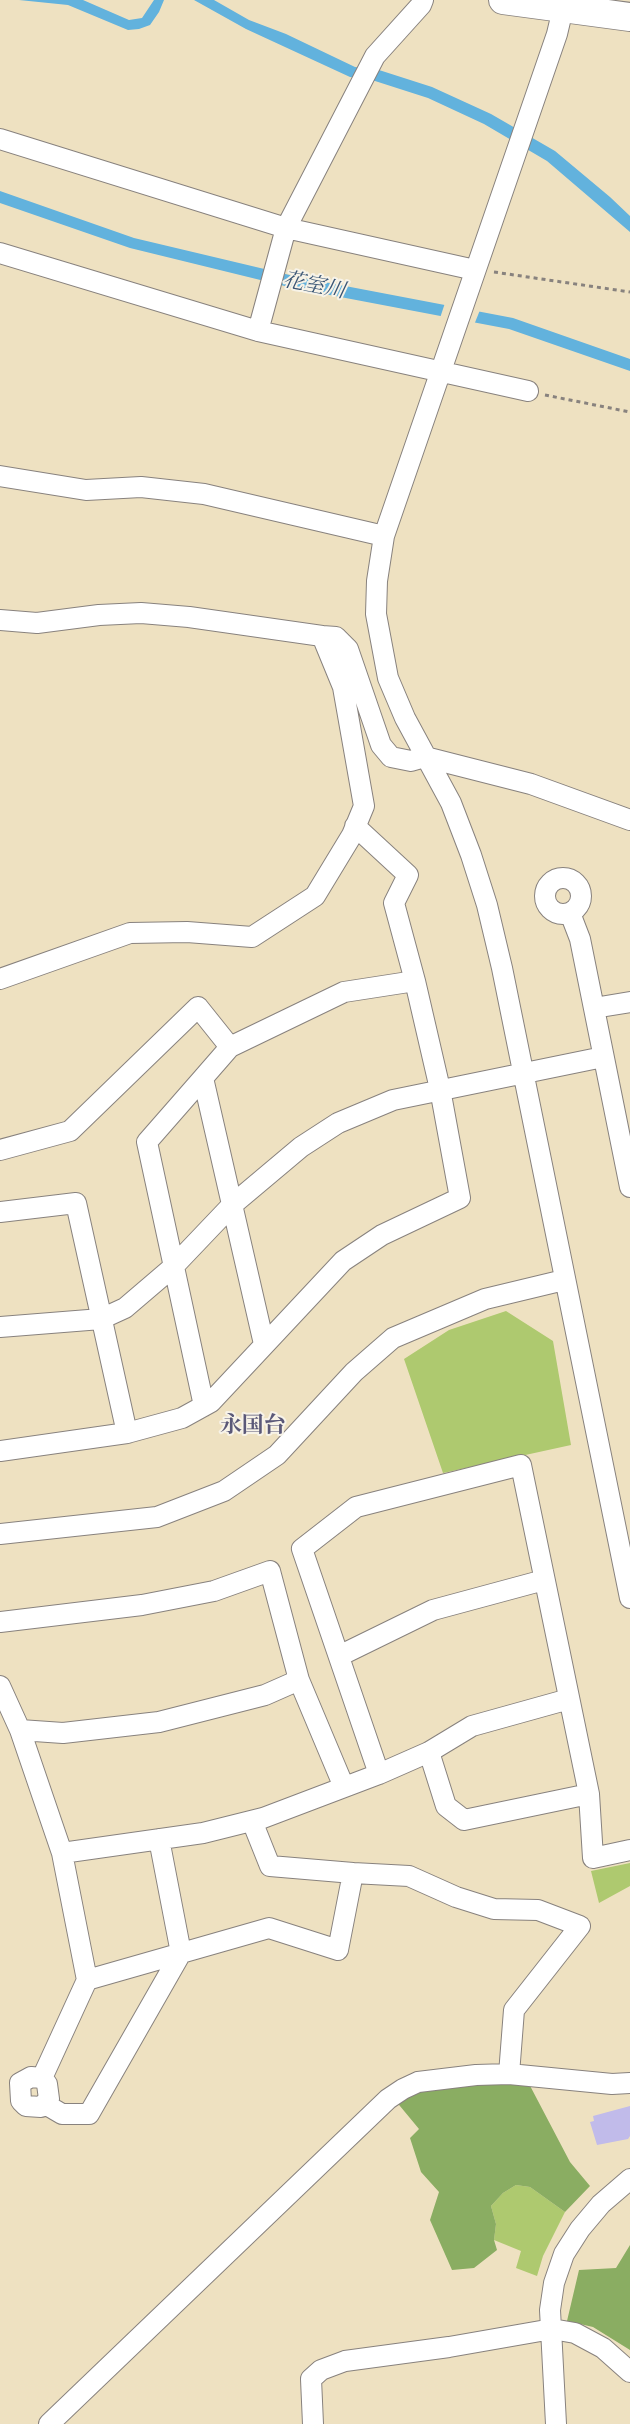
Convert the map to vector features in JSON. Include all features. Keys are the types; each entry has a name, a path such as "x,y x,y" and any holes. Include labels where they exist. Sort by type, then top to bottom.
{"highway":[{"path":"503,0 564,4 630,17"}],"street":[{"path":"259,326 285,231 375,56 421,5 423,0"},
{"path":"564,4 384,536 377,581 376,614 380,644 388,678 425,757 451,803 471,855 495,941 630,1598"},
{"path":"0,139 285,231 473,274"},
{"path":"0,253 259,326 528,391"},
{"path":"0,476 86,490 141,487 204,494 384,536"},
{"path":"0,620 37,623 99,614 141,613 189,617 336,637 348,649 380,745 391,757 411,761 425,757 531,784 630,820"},
{"path":"0,979 130,933 187,932 252,937 315,896 356,826 364,806 344,696 322,636"},
{"path":"0,1450 127,1433 182,1418 204,1406 211,1402 343,1261 382,1236 460,1198 440,1089 415,981 394,903 408,874 356,826"},
{"path":"570,913 580,939 630,1187"},
{"path":"204,1406 147,1142 230,1047 344,992 415,981"},
{"path":"594,1008 630,1002"},
{"path":"0,1150 70,1131 198,1007 230,1047"},
{"path":"0,1327 101,1319 125,1308 173,1266 232,1205 301,1147 338,1123 393,1100 603,1057"},
{"path":"203,1078 264,1344"},
{"path":"0,1212 76,1203 127,1433"},
{"path":"0,1534 157,1517 224,1491 277,1455 354,1372 393,1338 485,1299 564,1280"},
{"path":"379,1774 302,1548 356,1507 521,1465 589,1794 593,1858 630,1850"},
{"path":"0,1622 142,1605 214,1591 270,1571 299,1680 344,1787"},
{"path":"339,1656 433,1610 544,1580"},
{"path":"20,1730 63,1733 159,1722 265,1695 299,1680"},
{"path":"0,1686 20,1730 62,1853 87,1980 42,2078"},
{"path":"62,1853 203,1833 252,1821 379,1774 429,1752 472,1726 569,1699"},
{"path":"429,1752 446,1806 464,1820 589,1794"},
{"path":"252,1821 270,1866 409,1876 456,1897 494,1909 538,1910 580,1926 514,2010 509,2074"},
{"path":"45,2104 62,2114 89,2114 181,1953 159,1839"},
{"path":"87,1980 269,1928 338,1950 353,1873"},
{"path":"49,2424 388,2099 418,2082 476,2075 509,2074 630,2084"},
{"path":"31,2077 42,2078 47,2084 50,2095 45,2104 37,2108 26,2106 21,2101 19,2090 23,2081 31,2077"},
{"path":"556,2424 551,2296 564,2254 580,2229 601,2204 630,2179"},
{"path":"314,2424 311,2379 321,2370 345,2361 449,2347 552,2329 575,2333 603,2348 630,2372"}],"path":[{"path":"473,274 630,292"},
{"path":"528,391 630,412"}],"green space":[{"path":"506,1311 553,1341 571,1445 443,1473 404,1359 449,1330"},
{"path":"630,1863 630,1886 599,1903 591,1871"},
{"path":"527,2080 570,2162 590,2186 565,2212 530,2187 516,2185 503,2193 491,2206 496,2224 494,2240 497,2250 474,2268 452,2270 430,2220 439,2192 421,2172 410,2138 419,2129 395,2100 430,2087"},
{"path":"516,2185 530,2187 565,2212 543,2256 537,2276 516,2268 521,2251 494,2240 496,2224 491,2206 503,2193"},
{"path":"630,2245 630,2350 593,2327 567,2321 579,2270 616,2268"}],"water":[{"path":"19,0 83,0 129,20 142,18 154,0 164,0 159,12 150,25 128,30 68,5"},
{"path":"194,0 214,0 249,20 286,34 355,67 379,70 432,87 491,114 555,151 610,197 630,216 630,232 547,161 484,124 428,98 375,81 350,77 246,29"},
{"name":"花室川","path":"0,191 134,238 298,277 513,318 630,359 630,371 509,329 293,288 130,248 0,203"}],"pier":[{"path":"445,303 480,310 474,325 440,318"}],"building":[{"path":"630,2106 630,2136 628,2139 597,2145 590,2122 594,2121 593,2116"}],"district":[{"name":"永国台","path":"253,1426"}]}
